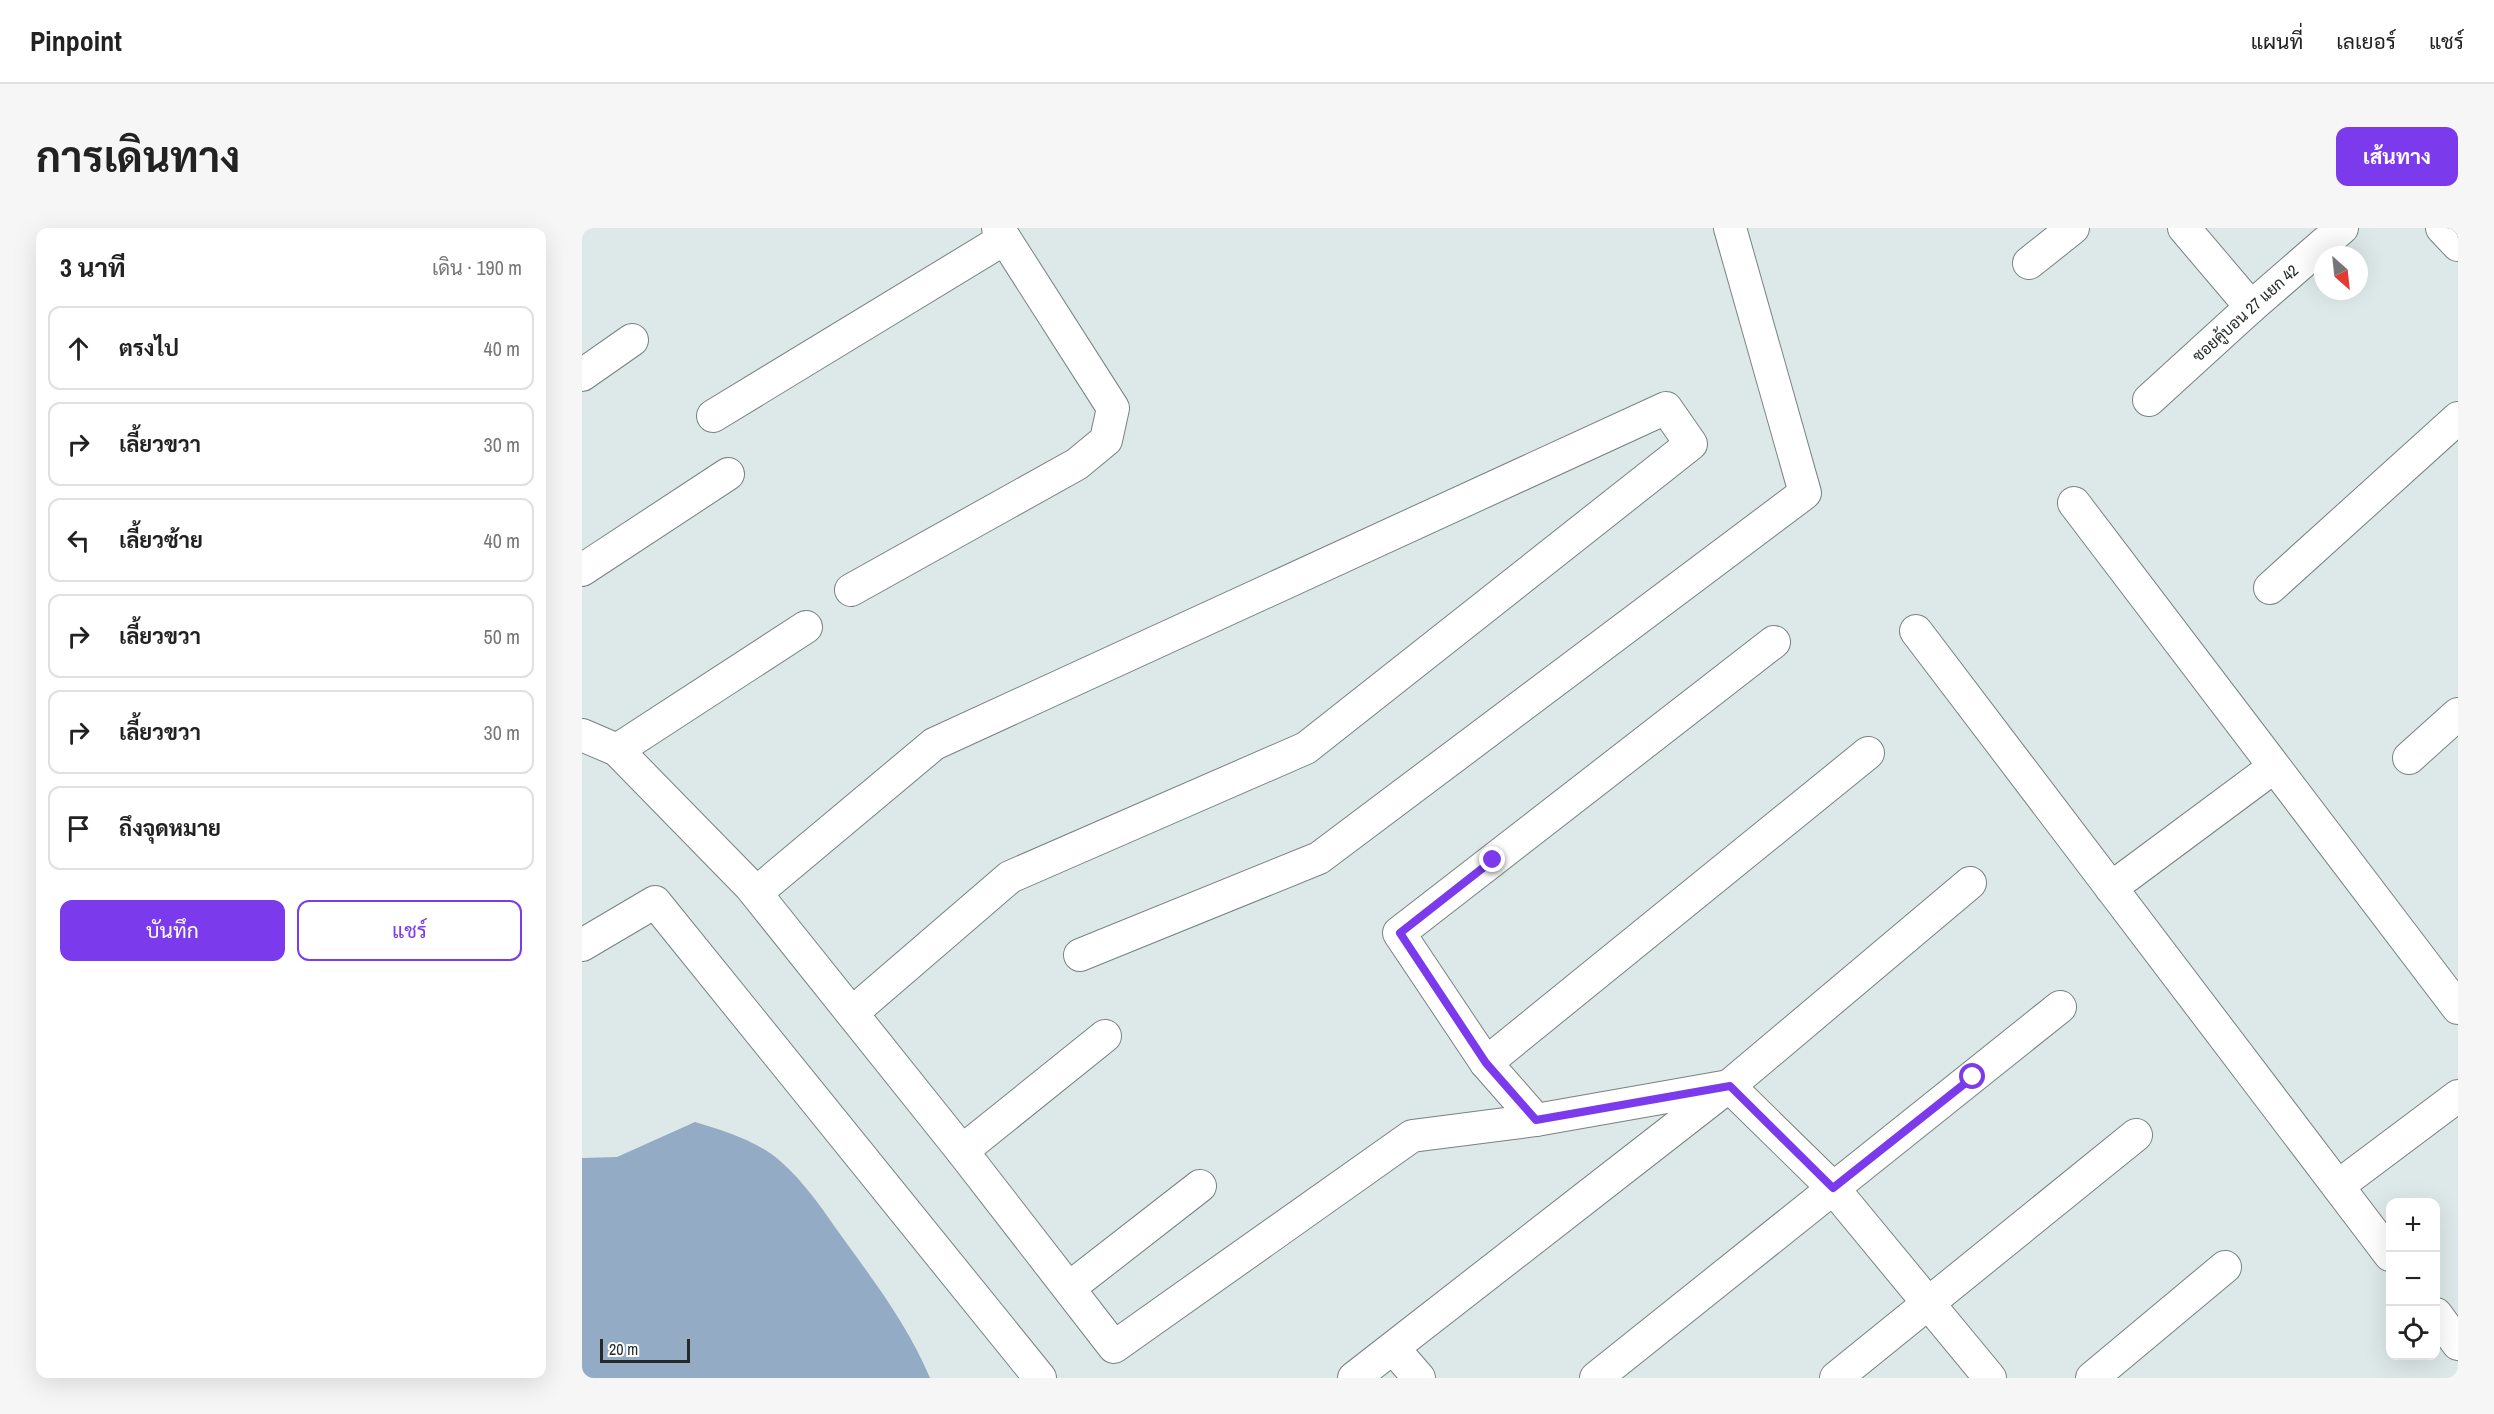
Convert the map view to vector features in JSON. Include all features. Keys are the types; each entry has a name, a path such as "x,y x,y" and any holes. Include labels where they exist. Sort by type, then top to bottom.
{"street":[{"path":"1080,955 1319,858 1805,493 1730,228"},
{"path":"2030,263 2073,228"},
{"path":"2184,228 2251,307"},
{"name":"ซอยคู้บอน 27 แยก 42","path":"2149,400 2342,228"},
{"path":"2442,228 2458,245"},
{"path":"713,416 1001,233 1113,408 1106,440 1077,464 851,590"},
{"path":"582,375 632,340"},
{"path":"756,893 934,744 1666,408 1691,444 1306,748 1010,877 852,1013"},
{"path":"2270,588 2458,418"},
{"path":"582,570 728,474"},
{"path":"2074,503 2458,1008"},
{"path":"617,750 806,627"},
{"path":"1916,631 2389,1252"},
{"path":"1536,1120 1486,1063 1400,933 1774,642"},
{"path":"2409,758 2458,714"},
{"path":"582,735 617,750 756,893 962,1151 1114,1347 1412,1136 1536,1120 1730,1086"},
{"path":"1486,1063 1868,753"},
{"path":"2111,888 2274,767"},
{"path":"1354,1378 1730,1086 1970,883"},
{"path":"582,945 655,902 1040,1378"},
{"path":"1596,1378 2060,1007"},
{"path":"962,1151 1105,1036"},
{"path":"1730,1086 1833,1188 1990,1378"},
{"path":"2338,1186 2458,1096"},
{"path":"1836,1378 2136,1135"},
{"path":"1069,1288 1200,1186"},
{"path":"2092,1378 2225,1267"},
{"path":"2440,1319 2458,1344"},
{"path":"1393,1348 1419,1378"}],"water":[{"path":"695,1122 760,1147 779,1160 797,1178 892,1307 930,1378 582,1378 582,1158 617,1157"}],"route":[{"path":"1493,860 1400,933 1486,1063 1536,1120 1730,1086 1833,1188 1973,1077"}]}
